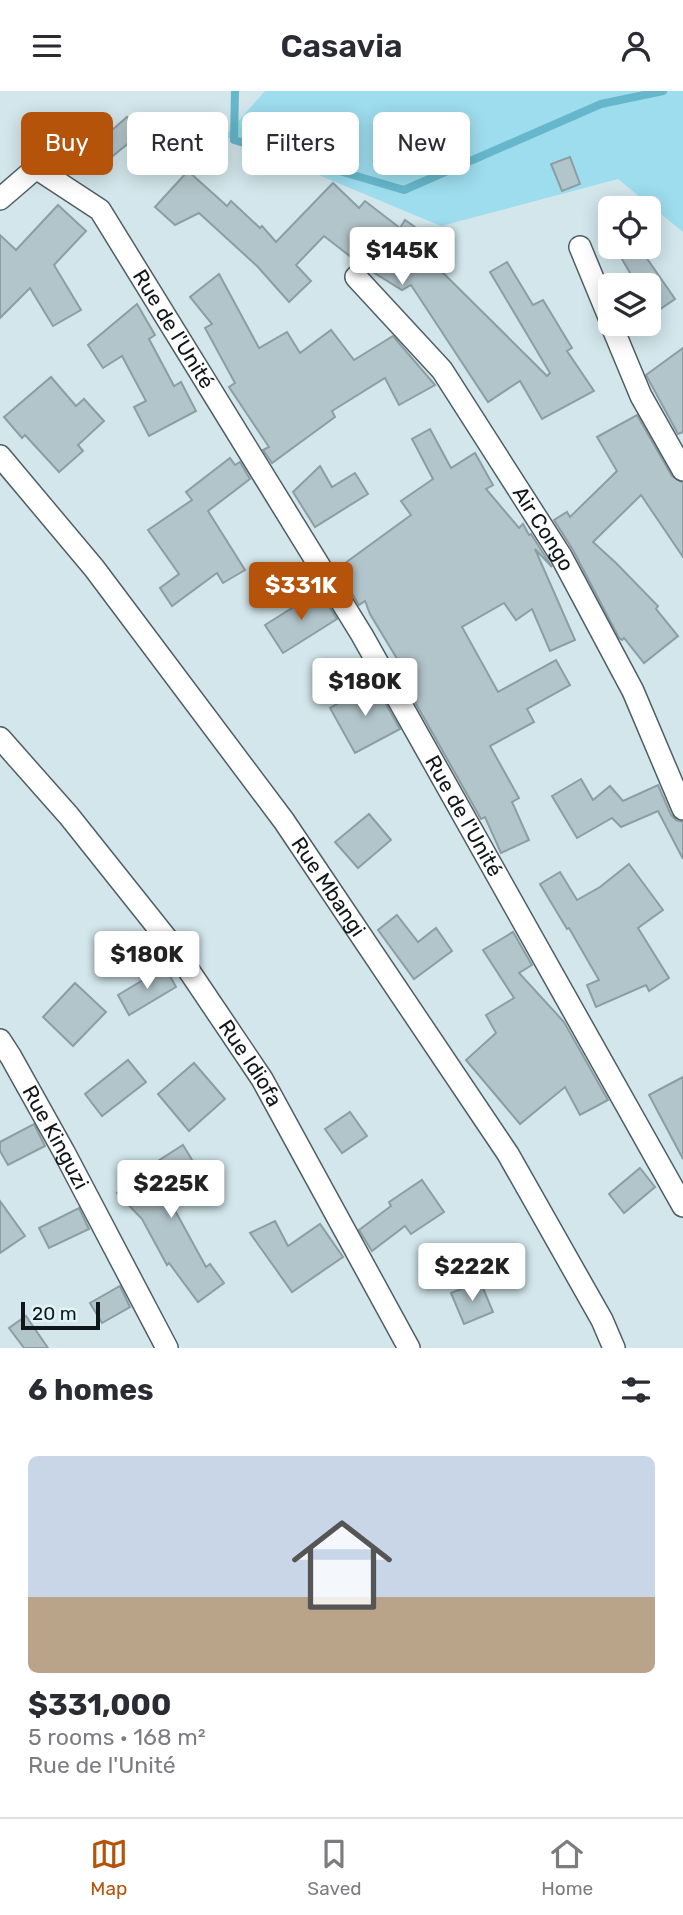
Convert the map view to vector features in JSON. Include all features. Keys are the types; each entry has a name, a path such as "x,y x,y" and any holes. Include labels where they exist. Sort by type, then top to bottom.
{"street":[{"name":"Rue de l'Unité","path":"0,199 36,168 100,210 362,635 683,1206"},
{"path":"580,247 598,291"},
{"name":"Air Congo","path":"356,277 442,370 561,556 633,691 683,809"},
{"path":"616,336 641,396 683,470"},
{"name":"Rue Mbangi","path":"0,456 94,568 284,821 509,1154 614,1348"},
{"name":"Rue Idiofa","path":"0,738 69,816 171,944 262,1079 409,1348"},
{"name":"Rue Kinguzi","path":"0,1040 64,1152 167,1348"}],"shaded area":[{"path":"265,91 683,91 683,232 661,214 661,196 639,196 618,179 441,226 319,175 359,175 359,112 246,112"},
{"path":"242,117 242,143 228,137 228,133"}],"building":[{"path":"127,117 127,144 113,156 113,129"},
{"path":"570,157 580,184 562,191 551,164"},
{"path":"184,175 192,175 227,206 231,201 260,228 262,226 276,242 333,183 359,208 365,201 400,228 405,220 422,232 414,244 547,376 550,373 490,272 507,262 533,305 543,300 572,348 567,351 594,391 542,419 520,381 488,402 411,285 402,290 360,264 324,236 296,265 311,281 289,302 257,266 199,213 175,225 155,207"},
{"path":"58,205 86,231 54,265 81,310 53,326 30,288 0,318 0,235 16,250"},
{"path":"622,259 647,259 657,273 630,273"},
{"path":"219,274 259,348 287,332 300,353 331,330 354,360 393,336 435,385 399,405 385,378 332,411 335,417 272,463 263,450 269,447 229,387 235,383 205,328 212,324 190,297"},
{"path":"661,279 675,299 661,309"},
{"path":"137,304 155,335 149,339 174,386 181,382 196,411 149,436 134,407 146,401 122,356 103,368 88,345"},
{"path":"683,348 683,432 678,434 646,375"},
{"path":"51,377 76,406 84,399 104,421 78,445 83,451 59,472 25,435 22,438 4,417"},
{"path":"637,415 672,476 683,483 683,557 641,495 593,542 658,606 656,609 678,636 644,663 624,638 619,638 573,550 554,520 567,512 570,517 617,471 597,437"},
{"path":"430,429 451,468 475,453 493,485 486,489 519,528 523,524 529,535 531,534 552,567 535,549 575,640 550,651 532,609 516,620 504,603 462,627 498,692 556,660 570,685 527,709 534,722 490,746 519,798 512,802 529,840 501,853 485,817 481,819 397,670 402,667 365,601 359,605 337,569 411,515 401,501 433,479 412,439"},
{"path":"230,458 235,465 240,462 250,479 208,511 245,570 223,583 217,573 172,606 160,588 179,574 148,530 192,500 186,492"},
{"path":"320,466 332,487 355,473 368,494 315,527 293,492"},
{"path":"319,591 337,619 283,653 265,625"},
{"path":"374,683 400,729 355,753 330,708"},
{"path":"581,779 593,800 610,786 623,801 658,785 671,815 683,822 683,859 658,811 621,827 612,818 577,838 552,796"},
{"path":"369,814 391,840 358,868 335,842"},
{"path":"629,864 663,910 638,928 669,978 649,991 646,985 596,1007 587,985 599,980 540,884 560,872 577,900 600,887"},
{"path":"397,915 418,942 436,928 452,951 414,979 378,930"},
{"path":"513,932 532,965 519,973 564,1022 608,1100 580,1115 565,1087 520,1124 466,1060 496,1033 486,1015 514,998 483,950"},
{"path":"165,967 176,987 129,1015 118,995"},
{"path":"75,983 106,1012 73,1046 43,1017"},
{"path":"128,1060 146,1082 102,1116 85,1094"},
{"path":"194,1063 225,1099 189,1131 158,1094"},
{"path":"683,1077 683,1159 649,1095"},
{"path":"350,1112 367,1136 342,1153 325,1129"},
{"path":"34,1124 45,1146 8,1165 0,1151 0,1142"},
{"path":"183,1145 200,1173 166,1194 206,1267 210,1264 224,1283 198,1302 169,1263 167,1265 142,1219 117,1193 136,1175"},
{"path":"640,1168 655,1187 624,1213 609,1194"},
{"path":"422,1180 444,1212 411,1234 405,1226 372,1251 359,1230 391,1206 389,1202"},
{"path":"0,1201 25,1236 0,1253"},
{"path":"79,1208 89,1229 49,1248 39,1228"},
{"path":"275,1221 288,1246 320,1224 343,1257 292,1292 250,1233"},
{"path":"480,1281 493,1312 464,1324 451,1293"},
{"path":"120,1286 130,1307 102,1323 90,1303"},
{"path":"26,1316 48,1348 24,1348 9,1328"}],"waterway":[{"path":"235,91 234,140 404,190 601,104 663,91"}]}
